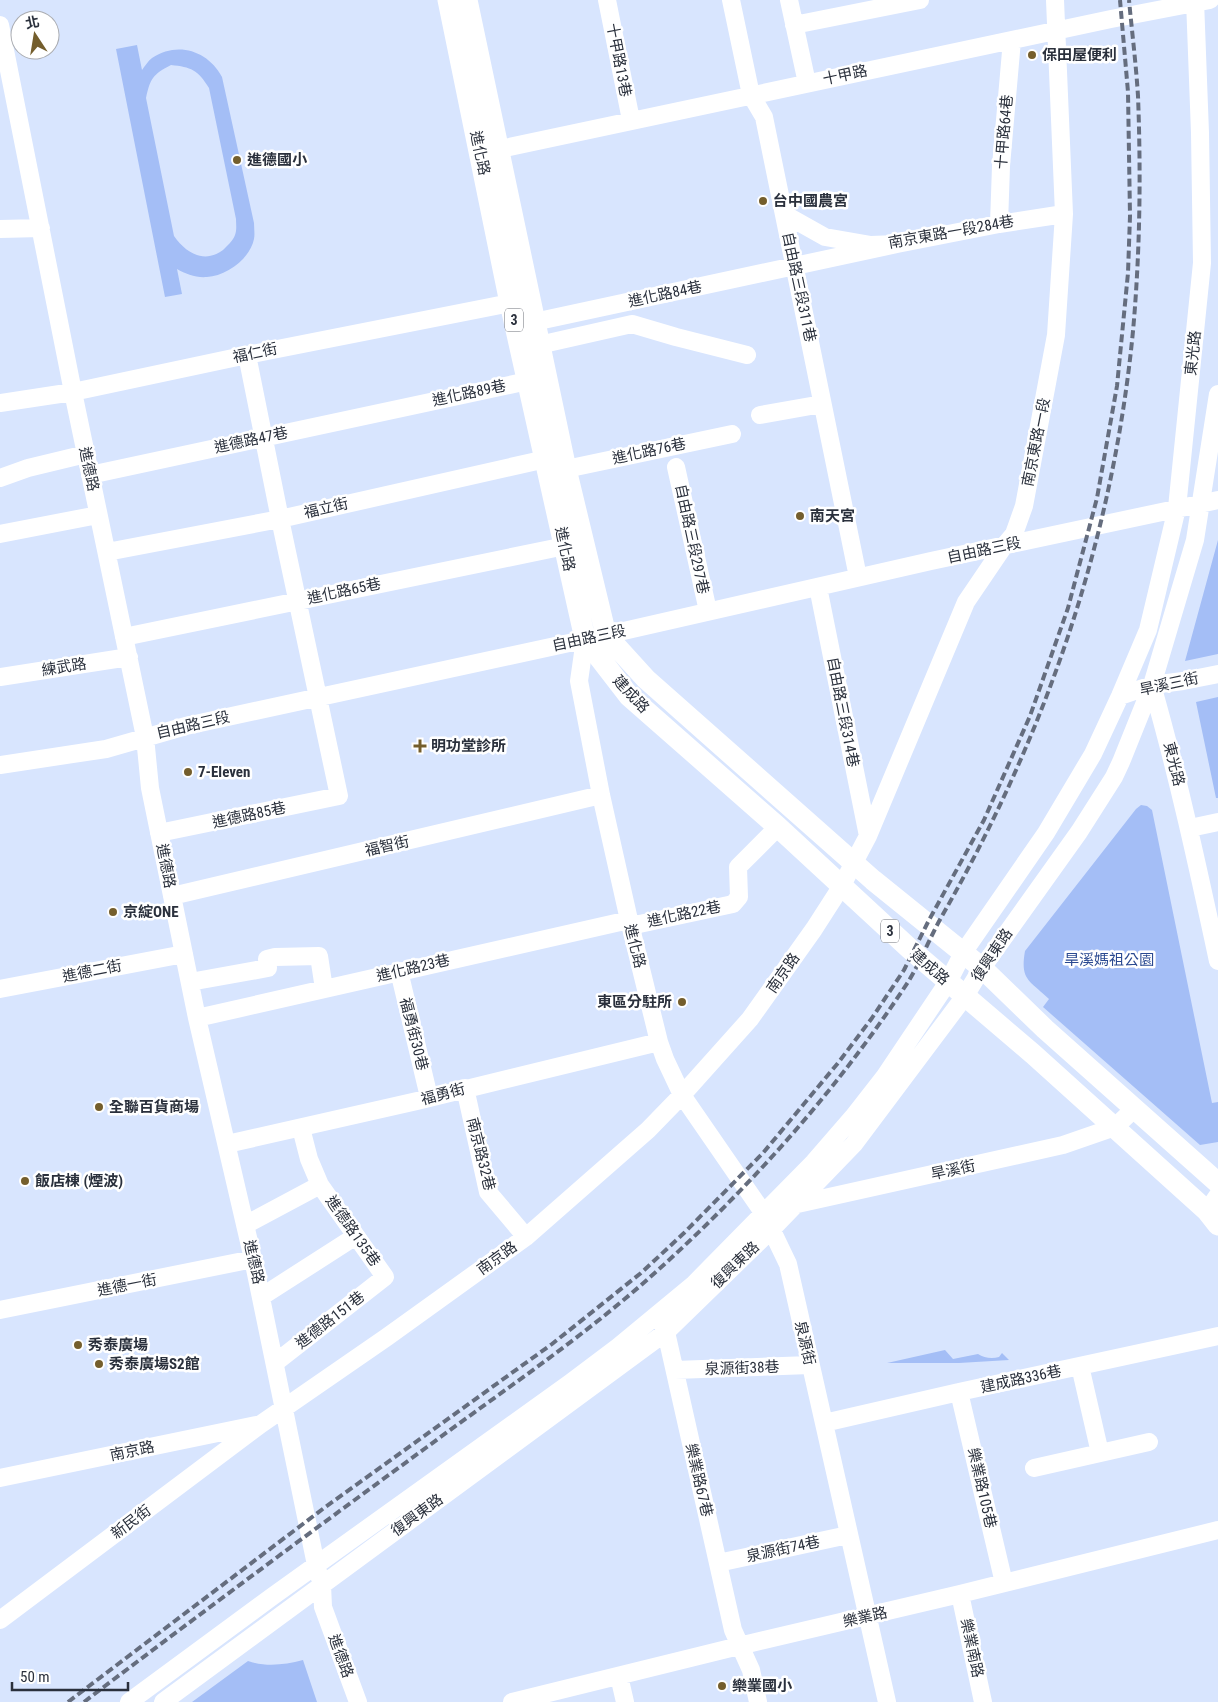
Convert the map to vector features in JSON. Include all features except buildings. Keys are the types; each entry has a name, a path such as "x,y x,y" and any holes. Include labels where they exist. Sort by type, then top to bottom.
{"main road":[{"name":"進化路","path":"448,0 534,322 566,468 606,635"},
{"name":"進化路","path":"467,0 510,303 585,639"},
{"name":"建成路","path":"606,635 646,679 861,848 963,953 982,968 1045,1029 1218,1183"},
{"name":"建成路","path":"585,639 629,696 778,827 841,887 948,982 1214,1211"}],"street":[{"name":"十甲路13巷","path":"607,0 631,120"},
{"name":"自由路三段311巷","path":"730,0 751,94 764,117 858,578"},
{"path":"789,0 808,83"},
{"path":"794,25 920,0"},
{"name":"南京東路一段","path":"861,848 966,602 1014,534 1024,506 1056,335 1064,214 1055,0"},
{"name":"十甲路","path":"490,152 751,94 1200,1"},
{"name":"東光路","path":"1120,696 1148,630 1177,508 1202,263 1200,1"},
{"name":"進德路","path":"0,24 5,71 41,228 98,515 129,657 145,737 150,788 197,1018 253,1259 316,1566 322,1586 323,1607 358,1702"},
{"name":"十甲路64巷","path":"999,224 1001,166 1012,40"},
{"name":"南京東路一段284巷","path":"784,214 824,237 871,245 897,244 999,224 1064,214"},
{"path":"0,229 41,228"},
{"name":"進化路84巷","path":"534,322 897,244"},
{"name":"福仁街","path":"0,403 73,392 247,355 510,303"},
{"name":"進化路84巷","path":"539,345 632,324 747,356"},
{"path":"247,355 319,698"},
{"name":"進化路89巷","path":"411,406 528,381"},
{"path":"1152,684 1195,540 1213,504 1218,394"},
{"path":"760,415 822,404"},
{"name":"進德路47巷","path":"90,475 411,406"},
{"name":"進化路76巷","path":"566,468 732,434"},
{"path":"0,478 28,468 86,454"},
{"name":"福立街","path":"106,552 280,518 546,459"},
{"name":"自由路三段297巷","path":"676,467 708,611"},
{"name":"自由路三段","path":"0,765 106,749 186,726 1177,508 1213,504"},
{"path":"0,534 98,515"},
{"name":"進化路65巷","path":"124,637 565,546"},
{"name":"自由路三段314巷","path":"818,587 861,848"},
{"name":"進化路","path":"585,639 579,681 601,795 659,1042 664,1059 682,1095"},
{"name":"練武路","path":"0,677 129,657"},
{"name":"旱溪三街","path":"1120,696 1152,684 1183,681 1218,674"},
{"name":"東光路","path":"1152,684 1190,828 1218,961"},
{"name":"復興東路","path":"163,1702 666,1332 796,1205 854,1144 965,996 982,968 1079,832 1114,777 1152,684"},
{"name":"復興東路","path":"129,1702 618,1347 693,1285 764,1214 854,1117 885,1076 948,982 963,953 1051,825 1093,754 1120,696"},
{"name":"進德路85巷","path":"159,834 339,796 319,698"},
{"name":"福智街","path":"172,896 601,795"},
{"path":"1190,828 1218,822"},
{"name":"進化路22巷","path":"630,923 733,904 739,897 738,867 778,827"},
{"name":"南京路","path":"0,1478 261,1424 387,1337 526,1237 648,1130 750,1019 814,929 841,887 861,848"},
{"name":"進化路23巷","path":"197,1018 399,972 630,923"},
{"name":"進德二街","path":"0,989 184,954"},
{"path":"190,982 268,968 268,960 275,957 319,956 324,989"},
{"name":"福勇街30巷","path":"399,972 429,1097"},
{"name":"福勇街","path":"227,1144 659,1042"},
{"name":"南京路32巷","path":"465,1088 488,1192 526,1237"},
{"name":"泉源街","path":"682,1095 764,1214 788,1264 886,1702"},
{"name":"旱溪街","path":"764,1214 796,1205 1064,1145 1115,1127 1134,1109"},
{"name":"進德路135巷","path":"301,1128 309,1159 320,1185 385,1277"},
{"name":"進德路135巷","path":"245,1225 320,1185"},
{"path":"261,1297 356,1236"},
{"name":"進德一街","path":"0,1310 253,1259"},
{"name":"進德路151巷","path":"275,1363 385,1277"},
{"name":"樂業路67巷","path":"658,1314 666,1332 733,1630 751,1670 758,1702"},
{"name":"建成路336巷","path":"824,1423 1218,1336"},
{"name":"泉源街38巷","path":"675,1370 810,1365"},
{"path":"1080,1366 1100,1453"},
{"name":"樂業路105巷","path":"959,1392 1004,1583"},
{"name":"新民街","path":"0,1620 261,1424"},
{"path":"1034,1468 1149,1442"},
{"name":"樂業路","path":"512,1702 1218,1530"},
{"name":"泉源街74巷","path":"718,1563 848,1535"},
{"name":"樂業南路","path":"960,1594 983,1702"},
{"path":"619,1676 625,1702"}],"green space":[{"path":"137,45 142,70 151,59 162,53 172,50 192,51 209,61 222,77 254,223 254,239 248,253 242,260 222,273 214,276 199,277 177,269 182,294 165,297 116,49","holes":["171,65 193,70 209,88 236,219 236,233 234,237 223,250 209,256 196,255 190,252 174,236 146,98 149,86 156,74"]},
{"path":"1218,540 1218,654 1185,661"},
{"path":"1218,697 1218,798 1216,798 1196,702"},
{"name":"旱溪媽祖公園","path":"1141,805 1147,806 1152,810 1212,1103 1218,1102 1218,1142 1200,1145 1043,1007 1049,999 1031,983 1025,974 1025,951"},
{"path":"945,1350 953,1359 978,1354 996,1358 1002,1353 1009,1360 959,1363 887,1363"},
{"path":"303,1660 317,1702 192,1702 248,1661 275,1665"}],"railway":[{"path":"68,1702 324,1508 552,1344 641,1273 684,1233 763,1153 838,1063 872,1018 904,970 984,820 1030,716 1068,608 1097,498 1117,386 1128,273 1130,216 1128,92 1120,0"},
{"path":"84,1702 567,1344 648,1279 720,1211 788,1139 851,1063 908,982 979,847 1013,777 1043,706 1069,633 1091,560 1109,485 1123,408 1133,331 1138,243 1140,184 1138,96 1129,0"}],"place":[{"name":"保田屋便利","path":"1032,55"},
{"name":"進德國小","path":"237,160"},
{"name":"台中國農宮","path":"763,201"},
{"name":"南天宮","path":"800,516"},
{"name":"明功堂診所","path":"420,746"},
{"name":"7-Eleven","path":"188,772"},
{"name":"京綻ONE","path":"113,912"},
{"name":"東區分駐所","path":"682,1002"},
{"name":"全聯百貨商場","path":"99,1107"},
{"name":"飯店棟 (煙波)","path":"25,1181"},
{"name":"秀泰廣場","path":"78,1345"},
{"name":"秀泰廣場S2館","path":"99,1364"},
{"name":"樂業國小","path":"722,1686"}]}
